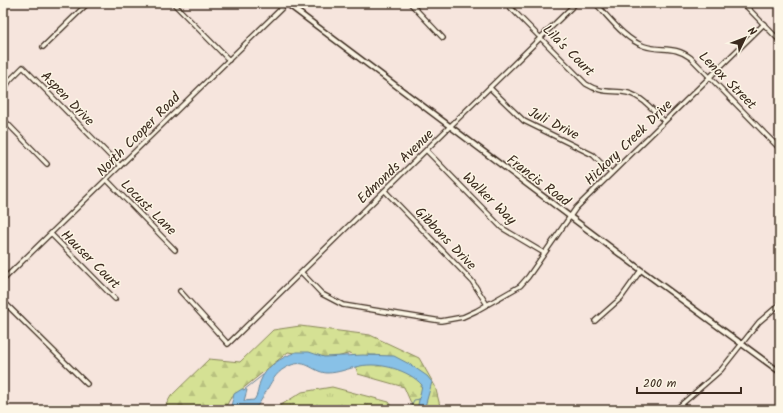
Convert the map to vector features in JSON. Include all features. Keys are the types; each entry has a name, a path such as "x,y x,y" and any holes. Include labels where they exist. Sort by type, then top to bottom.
{"street":[{"path":"43,47 88,3"},
{"path":"172,3 229,60"},
{"name":"North Cooper Road","path":"3,280 107,180 286,3"},
{"name":"Francis Road","path":"286,3 641,270 780,372"},
{"path":"410,3 443,38"},
{"name":"Lila's Court","path":"506,3 591,87 603,92 626,93 636,96 646,103 664,121"},
{"name":"Edmonds Avenue","path":"180,291 228,344 386,192 576,3"},
{"name":"Lenox Street","path":"595,3 633,40 645,47 681,51 691,58 780,149"},
{"path":"743,3 780,41"},
{"name":"Hickory Creek Drive","path":"302,273 322,294 343,304 429,320 441,321 463,317 486,303 520,286 535,270 544,253 569,216 764,24"},
{"name":"Aspen Drive","path":"3,91 10,80 23,67 120,166"},
{"name":"Juli Drive","path":"490,88 524,121 593,155 611,173"},
{"path":"3,119 47,164"},
{"name":"Walker Way","path":"427,151 502,228 544,253"},
{"name":"Locust Lane","path":"107,180 175,250"},
{"name":"Gibbons Drive","path":"386,192 472,281 486,303"},
{"name":"Hauser Court","path":"51,234 115,299"},
{"path":"595,321 621,298 641,270"},
{"path":"3,301 87,384"},
{"path":"676,410 720,370 759,322 780,304"}],"green space":[{"path":"300,326 370,335 419,358 435,386 441,410 414,410 404,387 358,374 351,353 330,359 288,352 230,399 224,410 163,410 171,396 209,359 240,362 273,330"},
{"path":"332,387 389,402 395,410 273,410 302,392"}],"water":[{"path":"296,352 309,352 324,357 363,355 394,356 411,365 427,376 432,382 424,410 417,410 422,385 410,375 394,368 368,365 327,373 303,364 298,364 285,368 279,373 274,378 259,403 251,410 230,410 234,394 242,389 247,390 244,401 254,400 260,382 266,371 275,363"}],"waterway":[{"path":"368,355 376,355"},
{"path":"244,390 263,375"},
{"path":"409,410 414,400 420,399"}]}
